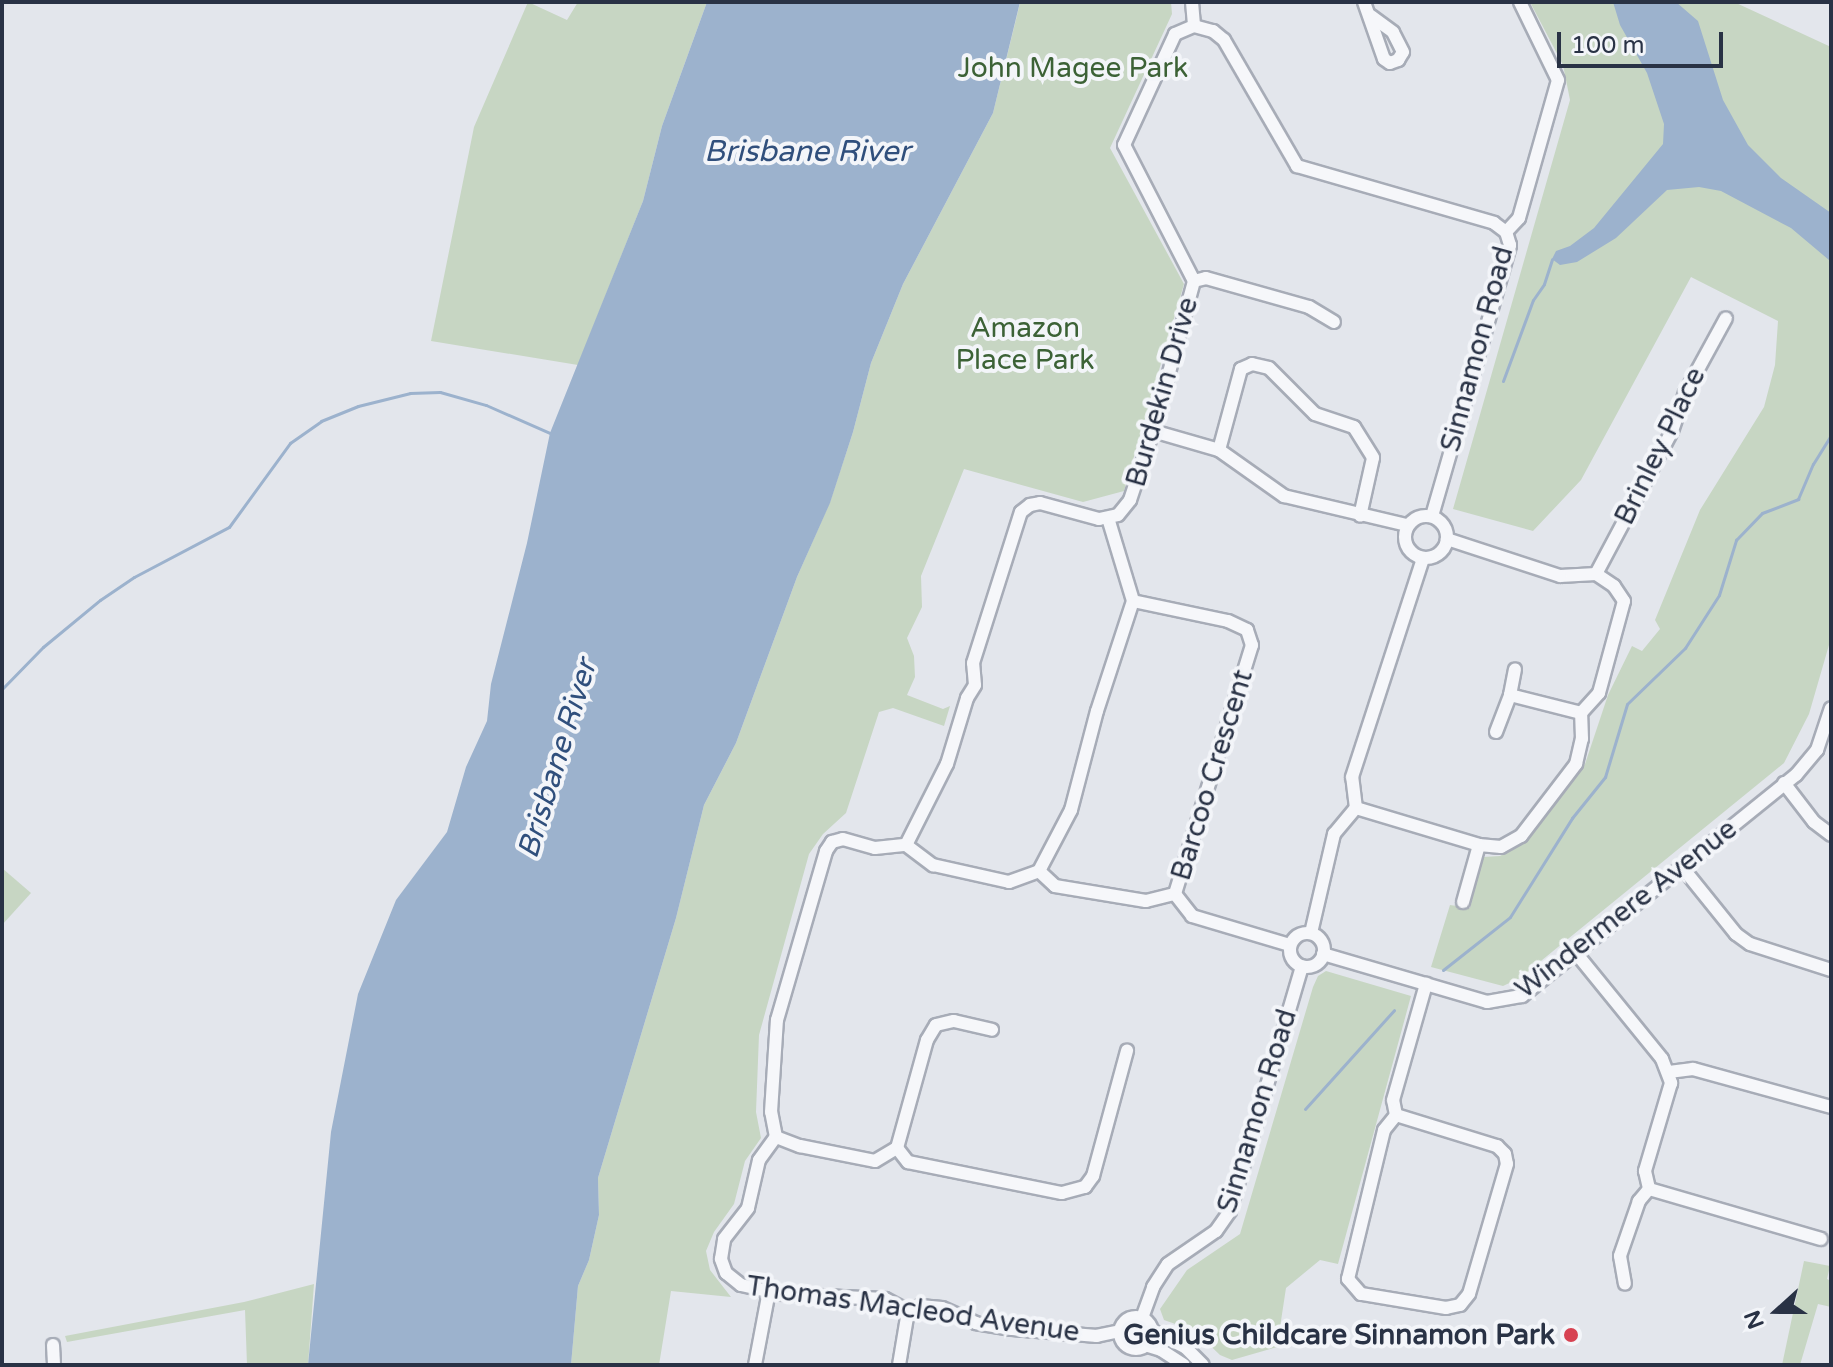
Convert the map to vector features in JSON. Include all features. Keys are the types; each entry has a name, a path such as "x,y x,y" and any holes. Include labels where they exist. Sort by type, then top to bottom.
{"street":[{"path":"1192,2 1194,26 1213,31 1224,40 1297,166 1494,223 1506,232"},
{"path":"1364,2 1371,16"},
{"name":"Sinnamon Road","path":"1432,516 1510,245 1506,232 1519,218 1555,93 1557,75 1520,2"},
{"name":"Burdekin Drive","path":"906,845 911,828 947,764 967,698 975,685 973,663 1021,512 1030,505 1040,503 1108,518 1126,509 1153,431 1194,281 1124,145 1170,41 1184,29 1194,26"},
{"path":"1194,281 1206,278 1309,307 1334,322"},
{"name":"Brinley Place","path":"1596,574 1672,431 1685,393 1726,318"},
{"path":"1219,450 1241,369 1252,364 1269,368 1315,414 1354,427 1373,458 1360,516"},
{"path":"1153,431 1219,450 1237,459 1275,492 1360,516 1407,525 1418,517 1432,516 1444,525 1447,539 1441,552 1423,558"},
{"path":"992,1030 954,1021 936,1025 927,1040 897,1148 875,1161 800,1146 776,1137 771,1112 777,1020 826,851 832,842 843,839 875,848 906,845 933,865 1009,882 1039,871 1071,810 1097,711 1133,601 1108,518"},
{"path":"1407,525 1406,546 1423,558"},
{"path":"1356,808 1479,845 1501,847 1521,836 1576,764 1582,739 1581,713 1599,693 1624,601 1614,586 1596,574 1560,576 1447,539"},
{"path":"1311,933 1334,834 1356,808 1352,777 1423,558"},
{"name":"Barcoo Crescent","path":"1133,601 1228,621 1247,630 1252,645 1175,894"},
{"path":"1496,732 1510,695 1515,669"},
{"path":"1510,695 1581,713"},
{"name":"Windermere Avenue","path":"1323,954 1487,1002 1508,1001 1527,993 1784,783 1817,750 1831,708"},
{"path":"1784,783 1814,822 1831,835"},
{"path":"1463,902 1479,845"},
{"path":"1682,867 1736,934 1750,944 1831,970"},
{"path":"1039,871 1055,886 1146,901 1175,894 1192,916 1290,945"},
{"path":"1311,933 1320,938 1323,954 1316,965 1302,966 1292,958 1290,945 1300,934 1311,933"},
{"path":"1576,953 1669,1072 1671,1083 1645,1171 1649,1189"},
{"name":"Sinnamon Road","path":"1142,1318 1153,1287 1168,1264 1216,1231 1230,1211 1302,966"},
{"path":"1396,1115 1497,1146 1505,1154 1507,1164 1482,1251 1469,1294 1460,1305 1446,1308 1361,1294 1348,1279 1384,1130 1396,1115 1393,1100 1426,984"},
{"path":"897,1148 908,1162 1062,1193 1085,1187 1093,1176 1127,1051"},
{"path":"1669,1072 1693,1069 1831,1107"},
{"name":"Thomas Macleod Avenue","path":"776,1137 759,1160 748,1208 724,1239 721,1252 723,1267 735,1282 769,1291 820,1298 885,1299 908,1311 920,1306 942,1308 976,1323 1012,1329 1097,1336 1120,1331"},
{"path":"1649,1189 1821,1239"},
{"path":"1625,1284 1620,1256 1639,1201 1649,1189"},
{"path":"755,1365 769,1291"},
{"path":"899,1365 908,1311"},
{"path":"1151,1330 1145,1345 1138,1349 1126,1345 1120,1331 1127,1319 1142,1318 1151,1330 1185,1347 1203,1365"},
{"path":"53,1345 54,1365"},
{"path":"1145,1345 1161,1350 1184,1365"}],"green space":[{"path":"528,2 567,20 578,2 707,2 662,126 643,201 578,365 431,341 474,127"},
{"name":"Amazon Place Park","path":"1171,2 1172,14 1110,148 1184,284 1124,491 1083,502 964,469 921,576 922,607 907,638 914,656 915,677 907,695 943,709 950,706 944,726 893,708 879,712 846,813 823,834 809,854 759,1035 756,1112 761,1138 745,1161 734,1204 714,1232 706,1251 710,1270 731,1297 671,1291 659,1365 571,1365 578,1286 589,1260 599,1215 598,1178 676,918 704,805 736,743 797,577 830,502 871,363 903,284 993,113 1020,3"},
{"path":"1530,2 1734,2 1831,47 1831,638 1809,714 1784,763 1520,978 1503,986 1431,967 1450,905 1470,908 1483,857 1500,856 1526,842 1585,764 1608,695 1632,646 1642,651 1660,629 1655,620 1700,510 1764,407 1775,365 1778,321 1691,277 1581,480 1533,531 1453,509 1570,100 1563,65"},
{"path":"2,868 31,893 2,925"},
{"path":"1326,971 1411,996 1338,1264 1320,1260 1286,1288 1277,1347 1232,1360 1220,1355 1195,1331 1164,1320 1160,1309 1187,1270 1240,1234 1313,987 1318,976"},
{"path":"1804,1261 1830,1266 1827,1279 1831,1281 1831,1307 1818,1304 1800,1365 1782,1365"},
{"path":"314,1284 308,1365 247,1365 245,1310 67,1342 65,1336 244,1302"}],"water":[{"name":"Brisbane River","path":"707,2 1020,2 993,113 903,284 871,363 830,503 797,577 736,743 704,805 676,918 598,1178 599,1215 589,1260 578,1286 571,1365 308,1365 331,1132 358,994 396,900 447,832 466,767 487,721 491,684 527,543 550,433 643,201 662,126"},
{"path":"1613,2 1676,2 1698,21 1723,100 1748,145 1781,178 1831,213 1831,311 1829,260 1791,228 1721,191 1699,187 1667,190 1616,238 1577,262 1560,265 1552,259 1556,251 1570,246 1594,228 1663,144 1664,124 1647,73 1620,25"}],"waterway":[{"path":"1503,381 1552,259"},
{"path":"2,689 43,647 100,600 134,577 229,527 290,443 321,421 358,406 410,393 440,392 486,405 550,433"},
{"path":"1443,970 1510,917 1572,818 1605,777 1627,704 1685,648 1719,595 1736,540 1762,513 1798,499 1813,464 1831,435"},
{"path":"1305,1109 1394,1010"}],"place":[{"name":"Genius Childcare Sinnamon Park","path":"1571,1335"}],"park label":[{"name":"John Magee Park","path":"1073,68"}]}
